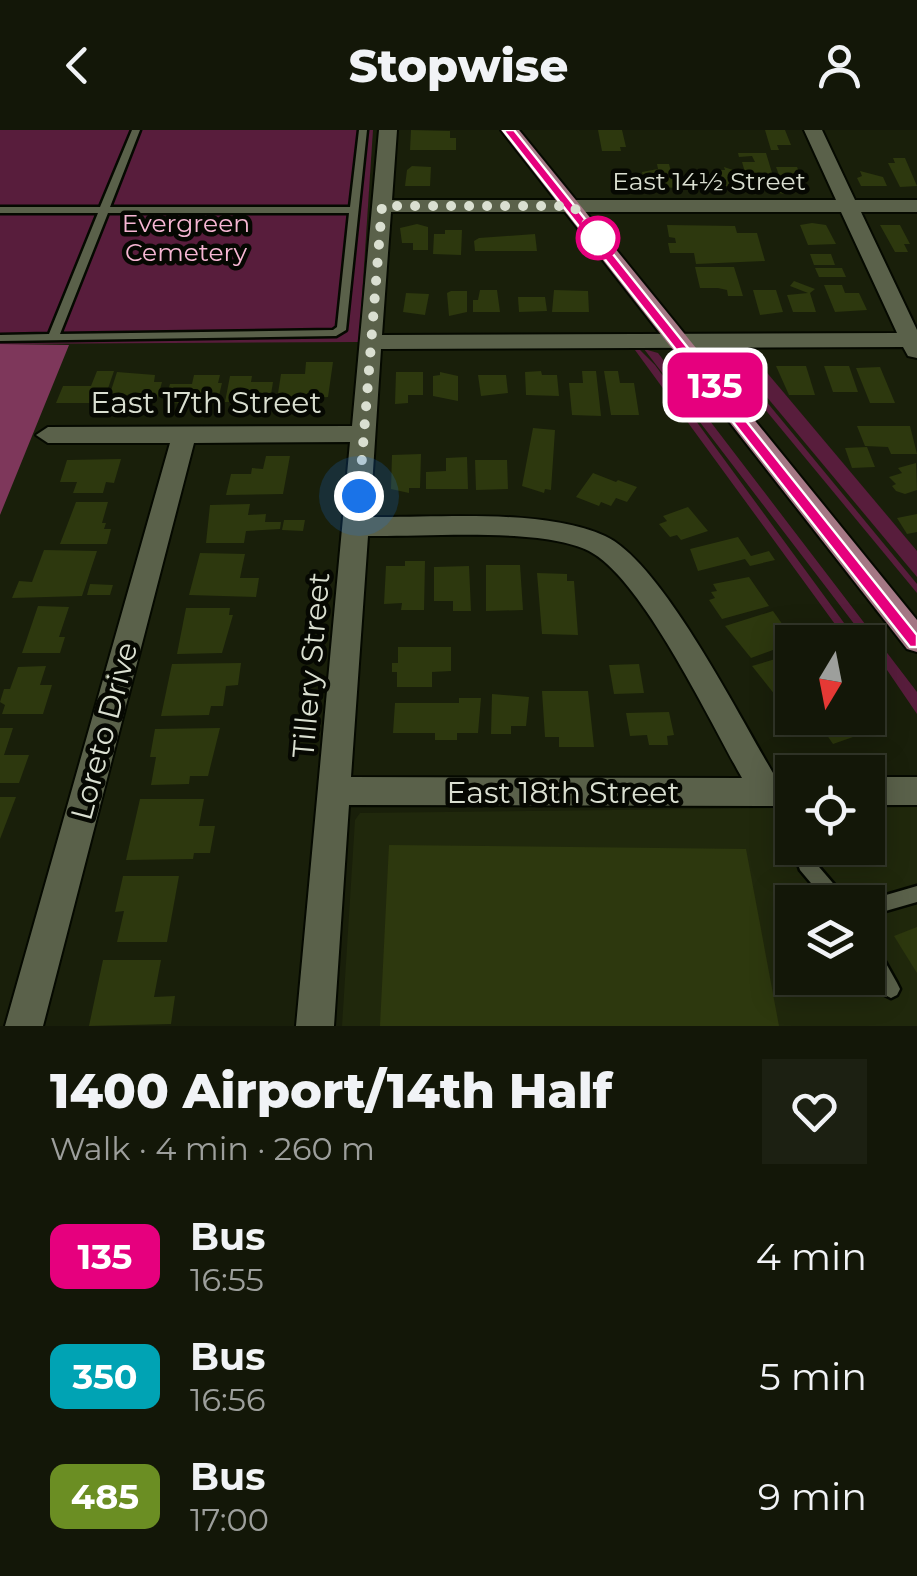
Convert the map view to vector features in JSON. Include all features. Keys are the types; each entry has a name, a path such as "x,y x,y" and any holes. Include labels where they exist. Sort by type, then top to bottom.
{"main road":[{"path":"510,130 917,641"}],"street":[{"name":"Tillery Street","path":"315,1026 371,342 368,208 388,130"},
{"path":"371,342 915,344 846,205 814,130"},
{"name":"East 14½ Street","path":"368,208 917,206"},
{"name":"East 17th Street","path":"48,434 364,434"},
{"name":"Loreto Drive","path":"24,1026 184,435"},
{"path":"356,526 521,527 575,535 597,544 630,567 644,584 775,784"},
{"path":"885,792 917,791"},
{"name":"East 18th Street","path":"333,792 775,798"}],"lane":[{"path":"53,338 136,130"},
{"path":"0,338 336,333 342,328 368,208 362,130"},
{"path":"0,210 368,208"},
{"path":"807,865 824,885"},
{"path":"885,903 917,894"},
{"path":"885,978 891,989"}],"shaded area":[{"path":"0,344 69,345 0,515"},
{"path":"917,807 917,1026 342,1026 355,820 360,813 775,808 775,865 885,865 885,808"}],"green space":[{"name":"Evergreen Cemetery","path":"0,130 373,130 359,342 0,344"},
{"path":"639,349 655,365 846,625 836,625 635,350"},
{"path":"644,349 658,353 866,625 855,625"},
{"path":"747,349 917,551 917,577 730,353"},
{"path":"728,355 917,584 917,593 730,367"},
{"path":"885,650 917,692 917,714 885,667"}],"building":[{"path":"411,130 450,131 450,138 456,138 456,150 410,150"},
{"path":"598,130 622,130 626,147 620,147 621,151 602,151"},
{"path":"765,130 785,130 791,145 777,145 779,150 771,150"},
{"path":"738,153 766,153 776,186 781,186 784,194 749,186 742,162 755,162 752,156 739,157"},
{"path":"893,158 905,158 917,186 900,187 888,163 895,163"},
{"path":"657,164 669,164 675,188 654,186 652,180 644,180 642,172 658,169"},
{"path":"412,166 431,167 430,186 405,186 407,170"},
{"path":"724,167 739,172 743,186 721,186 717,170 725,170"},
{"path":"776,167 797,167 805,186 783,186"},
{"path":"860,171 883,177 887,186 861,186 857,178 862,176"},
{"path":"417,224 428,227 428,250 413,250 413,243 402,243 400,228"},
{"path":"667,225 735,226 737,233 757,233 765,261 696,264 694,253 670,253 668,243 676,243 675,238 669,237"},
{"path":"800,225 826,225 836,244 808,245"},
{"path":"880,225 900,225 910,244 904,244 908,252 895,252"},
{"path":"445,230 462,230 461,255 433,254 434,234 445,234"},
{"path":"535,234 537,251 475,251 474,241 479,238"},
{"path":"810,254 831,254 835,265 814,265"},
{"path":"695,267 734,267 743,296 728,296 727,290 718,288 700,288"},
{"path":"815,268 842,268 846,277 819,277"},
{"path":"794,281 815,289 810,293 816,312 793,312 787,295 808,293 790,286"},
{"path":"824,285 842,285 845,293 859,293 867,310 835,312"},
{"path":"480,290 497,290 500,312 473,312 473,300 478,300"},
{"path":"554,290 588,291 589,312 552,312"},
{"path":"753,290 776,290 783,312 760,315"},
{"path":"467,291 467,312 449,316 447,293"},
{"path":"406,293 429,294 425,315 403,312"},
{"path":"518,297 545,297 547,311 519,312"},
{"path":"306,362 333,362 328,397 277,400 281,374 305,374"},
{"path":"776,366 806,366 815,395 789,395"},
{"path":"824,366 849,366 858,392 833,392"},
{"path":"880,367 895,403 870,403 856,368"},
{"path":"97,371 114,371 103,403 56,403 63,386 91,386"},
{"path":"541,371 542,375 557,375 559,396 526,395 525,372"},
{"path":"582,371 596,371 601,416 572,415 569,383 583,383"},
{"path":"604,371 618,371 620,383 634,383 639,415 611,415"},
{"path":"117,372 155,375 154,382 162,382 157,400 107,403"},
{"path":"396,372 423,372 423,395 408,395 408,403 395,404"},
{"path":"440,372 458,376 458,401 433,396 433,376"},
{"path":"194,375 220,375 217,404 164,403 170,384 192,384"},
{"path":"478,375 506,375 508,393 481,396"},
{"path":"230,376 252,376 251,382 273,382 270,401 225,402"},
{"path":"857,426 910,426 917,454 891,454 888,447 865,446"},
{"path":"533,428 555,430 551,490 545,489 544,493 522,486"},
{"path":"867,447 875,467 852,468 845,448"},
{"path":"421,454 420,488 409,488 409,493 391,489 392,455"},
{"path":"266,456 290,456 283,494 226,495 231,474 251,474 252,468 263,469"},
{"path":"467,457 468,489 426,489 426,472 446,471 446,458"},
{"path":"121,459 114,483 106,482 103,493 73,493 77,482 60,482 67,460"},
{"path":"475,460 507,460 508,489 476,490"},
{"path":"916,463 917,490 905,494 896,491 892,486 896,484 889,477 902,473 898,468"},
{"path":"593,473 637,487 627,502 616,498 611,506 601,502 599,506 576,497"},
{"path":"76,502 108,502 102,523 106,523 104,529 111,529 107,544 60,544"},
{"path":"250,504 248,515 266,514 265,522 281,522 280,529 246,531 244,543 206,543 210,505"},
{"path":"688,507 708,531 681,540 677,535 670,537 659,524 667,521 663,516"},
{"path":"917,514 917,532 907,534 897,518"},
{"path":"284,520 305,520 303,531 282,530"},
{"path":"738,537 751,556 769,551 775,560 750,566 745,559 698,571 690,549"},
{"path":"44,550 97,551 82,596 12,598 19,581 32,582"},
{"path":"200,553 245,554 240,578 259,578 256,597 189,595"},
{"path":"405,561 425,561 424,610 401,610 402,603 384,604 386,566 405,566"},
{"path":"486,565 520,565 523,610 486,611"},
{"path":"469,566 471,611 453,611 453,601 434,601 434,567"},
{"path":"537,573 567,574 567,581 574,581 578,635 542,634"},
{"path":"749,577 769,606 722,619 709,600 715,598 711,592 717,591 713,584"},
{"path":"90,584 113,585 110,595 87,595"},
{"path":"38,606 69,607 59,637 65,637 60,653 22,653"},
{"path":"186,608 230,608 229,615 233,615 222,653 177,654"},
{"path":"773,611 783,625 775,625 775,649 751,658 725,626"},
{"path":"398,647 451,647 451,671 432,672 432,687 397,687 397,672 392,672 392,663 398,663"},
{"path":"775,659 775,695 752,666"},
{"path":"241,663 238,685 226,686 223,706 211,706 209,715 161,716 172,664"},
{"path":"639,664 644,693 614,694 609,665"},
{"path":"46,666 40,685 52,685 43,714 2,714 4,689 10,689 18,667"},
{"path":"542,691 588,691 594,747 559,747 559,737 545,737"},
{"path":"492,694 529,697 526,726 511,726 511,734 491,734"},
{"path":"459,698 481,698 478,733 457,733 457,740 435,740 435,733 393,733 395,703 459,703"},
{"path":"669,712 674,735 667,736 668,745 649,745 647,735 630,736 626,713"},
{"path":"0,728 13,728 4,755 29,755 19,783 0,783"},
{"path":"220,728 208,776 190,776 189,784 151,785 155,729"},
{"path":"827,735 859,735 833,744"},
{"path":"0,797 16,797 0,839"},
{"path":"140,799 204,799 199,826 215,826 210,853 194,853 193,859 126,860"},
{"path":"389,845 746,849 779,1026 380,1026"},
{"path":"123,876 179,876 167,942 117,942 124,911 115,912"},
{"path":"917,927 917,973 894,936"},
{"path":"103,960 161,960 154,997 175,996 171,1024 89,1026"}],"bus line":[{"name":"135","path":"510,130 917,641"}],"route":[{"path":"359,496 382,206 573,206 598,238"}]}
